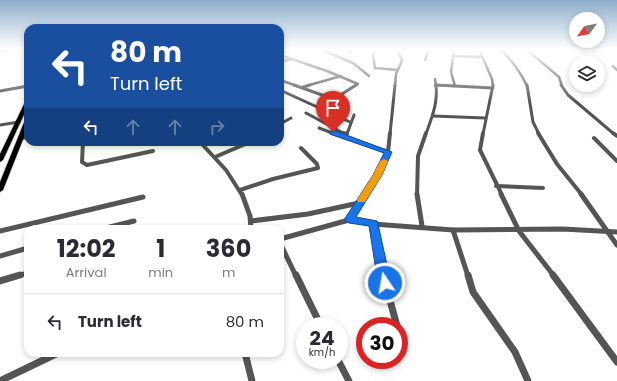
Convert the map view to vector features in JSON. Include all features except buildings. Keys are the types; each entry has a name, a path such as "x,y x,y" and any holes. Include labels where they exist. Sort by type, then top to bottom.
{"main road":[{"path":"0,160 24,110"},
{"path":"0,190 24,139"}],"street":[{"path":"314,67 358,84 342,94"},
{"path":"359,67 369,76"},
{"path":"375,67 398,70"},
{"path":"349,220 378,175 388,152 399,67"},
{"path":"452,67 451,72 455,86"},
{"path":"486,67 492,79 493,88 485,118 480,150 496,186 519,231 617,362"},
{"path":"516,67 527,86 533,122 546,147 617,245"},
{"path":"547,67 559,77 562,87 568,95 617,136"},
{"path":"303,87 340,76"},
{"path":"422,226 417,199 418,156 433,116 437,97 435,79"},
{"path":"284,81 339,101"},
{"path":"435,85 493,88"},
{"path":"0,91 24,87"},
{"path":"284,92 350,122"},
{"path":"306,113 346,136"},
{"path":"346,136 350,127 350,122 354,115"},
{"path":"433,116 485,118"},
{"path":"284,122 291,118"},
{"path":"0,125 19,122"},
{"path":"319,128 346,136 388,152"},
{"path":"594,138 617,161"},
{"path":"83,146 82,162 87,165 153,151"},
{"path":"204,146 215,157 240,190 251,222 308,214 359,203"},
{"path":"215,157 241,146"},
{"path":"240,190 273,179 318,168 317,164 302,148"},
{"path":"496,186 543,188"},
{"path":"26,225 142,198"},
{"path":"284,238 349,220 373,224 422,226 453,230 519,231 563,229 606,230 617,232"},
{"path":"118,225 134,221"},
{"path":"373,224 385,285 395,317"},
{"path":"0,231 24,225"},
{"path":"453,230 473,292 515,352 528,381"},
{"path":"0,256 24,249"},
{"path":"284,251 317,317"},
{"path":"0,281 24,273"},
{"path":"0,381 50,357"},
{"path":"246,357 252,381"},
{"path":"342,369 348,381"}],"slow traffic":[{"path":"362,200 378,175 384,161"}],"route":[{"path":"333,132 388,152 378,175 349,220 373,224 385,283"}]}
